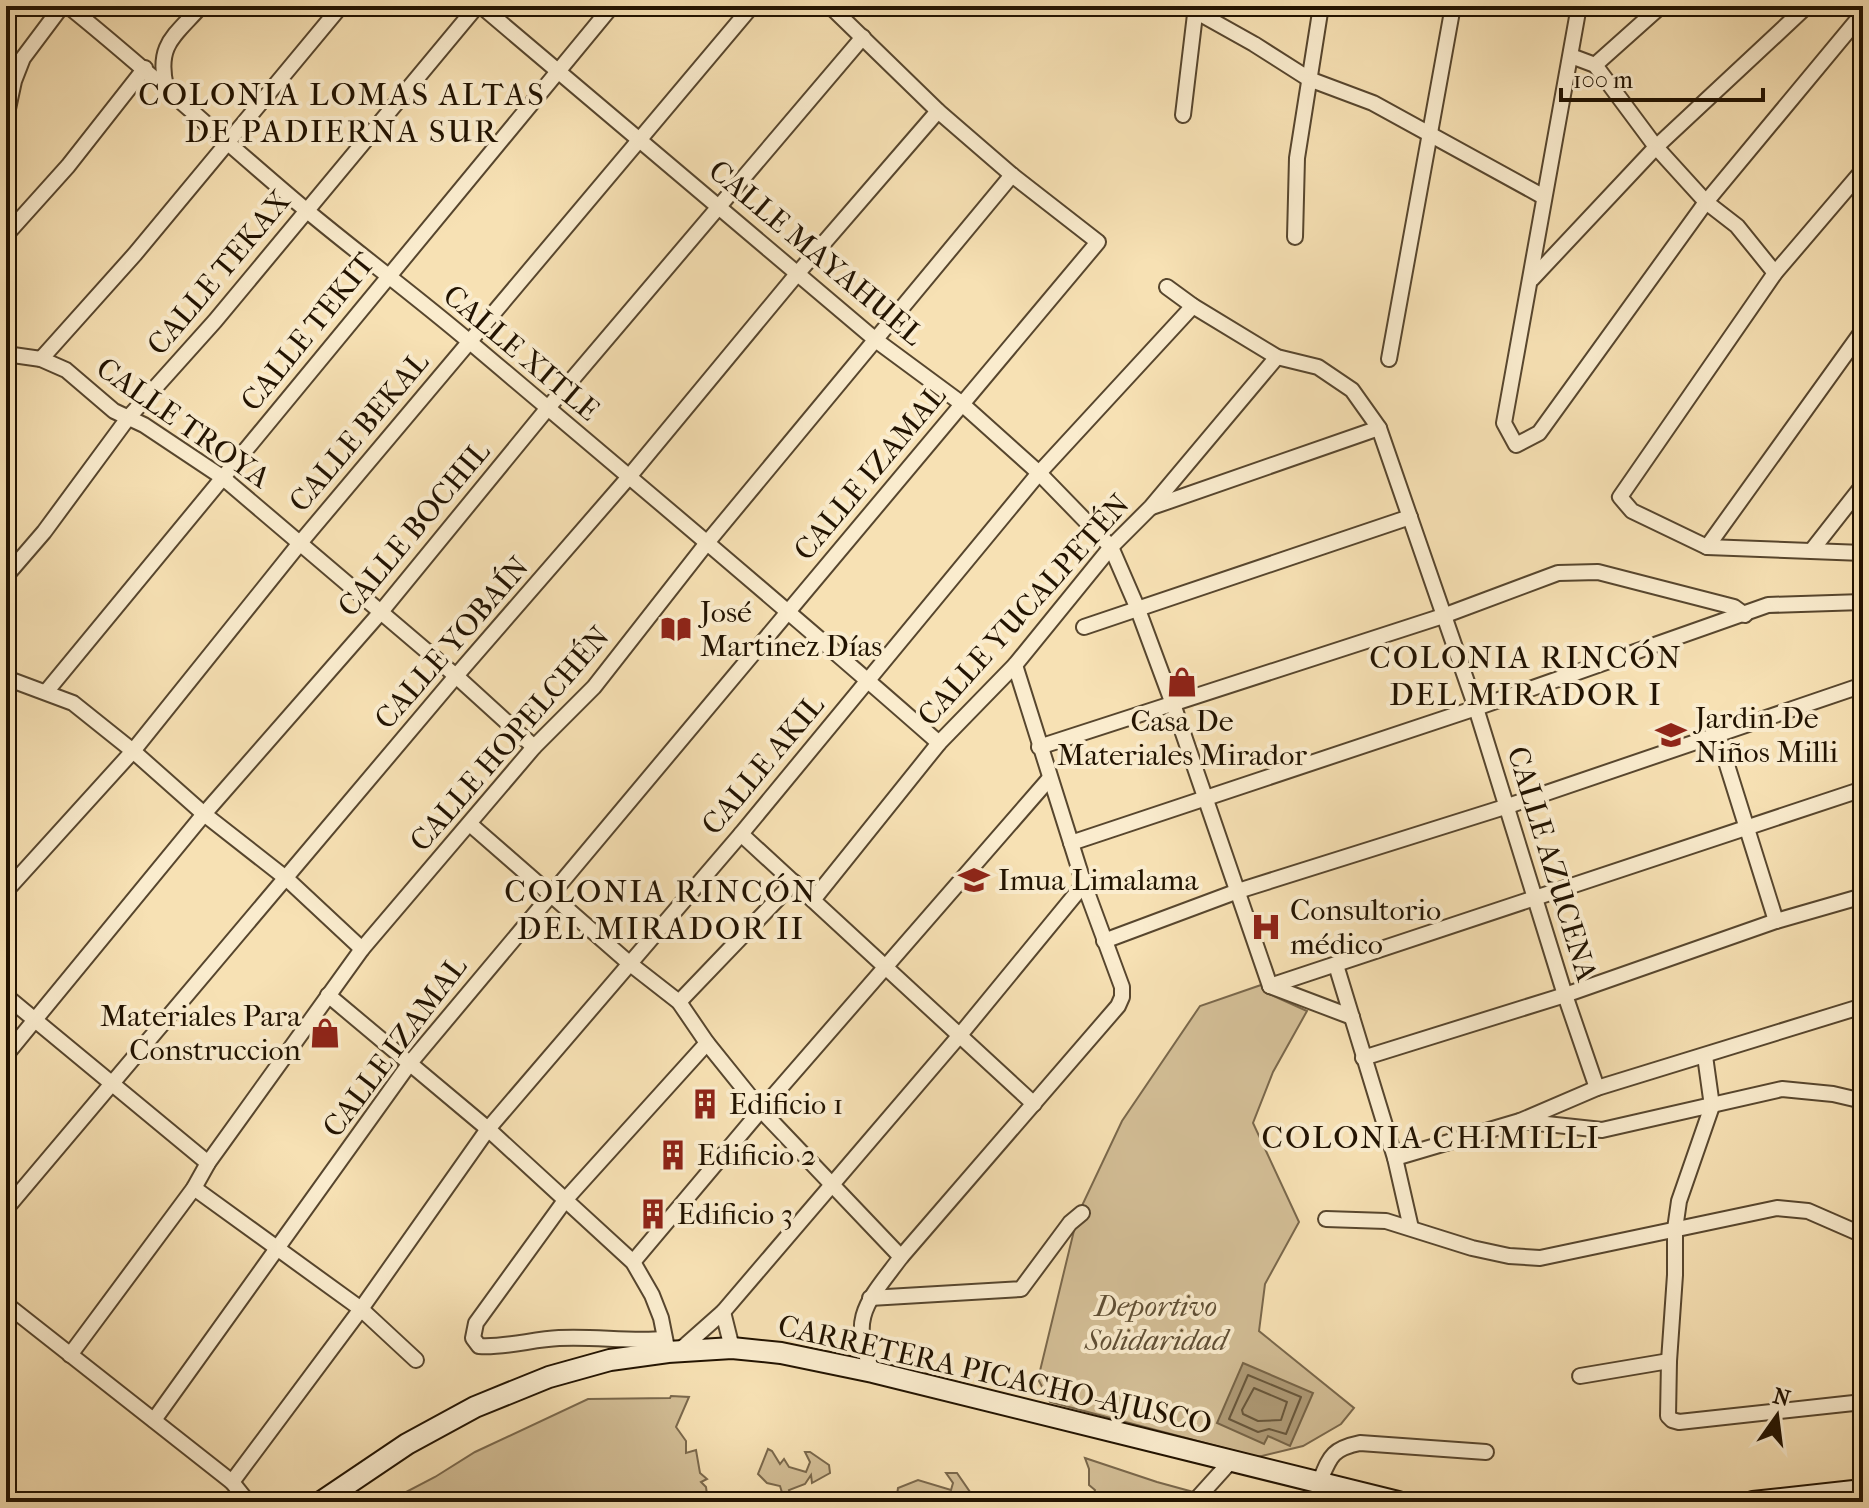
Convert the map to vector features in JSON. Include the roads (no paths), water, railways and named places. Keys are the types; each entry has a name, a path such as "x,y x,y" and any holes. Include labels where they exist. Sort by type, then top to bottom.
{"main road":[{"name":"CARRETERA PICACHO-AJUSCO","path":"321,1502 407,1444 475,1407 549,1377 671,1347 781,1353 873,1372 1398,1502"},
{"path":"1753,1502 1863,1490"}],"street":[{"name":"CALLE XITLE","path":"65,6 145,68 227,143 469,341 789,611 939,743"},
{"path":"6,118 23,58 65,6"},
{"path":"166,87 162,68 166,47 201,6"},
{"path":"41,359 135,254 341,6"},
{"name":"CALLE MAYAHUEL","path":"479,6 877,341 961,403 1039,473 1111,547"},
{"name":"CALLE TEKAX","path":"6,576 44,532 128,418 215,321 479,6"},
{"name":"CALLE TEKIT","path":"46,692 612,6"},
{"name":"CALLE BEKAL","path":"6,891 133,751 300,543 752,6"},
{"path":"830,6 938,111 1012,175"},
{"path":"1295,237 1297,158 1321,6"},
{"path":"1389,359 1453,6"},
{"path":"1579,6 1504,423 1516,445 1539,433 1706,202 1863,13"},
{"path":"1595,65 1661,6"},
{"path":"1530,280 1656,147 1807,6"},
{"path":"1183,115 1192,7 1309,79 1373,103 1544,197"},
{"name":"CALLE BOCHIL","path":"6,1055 204,814 380,613 547,409 863,37"},
{"path":"1571,56 1595,65 1656,147 1706,202 1737,226 1775,273"},
{"path":"6,235 68,166 145,68"},
{"name":"CALLE YOBAÍN","path":"6,1209 938,111"},
{"path":"1863,170 1775,273 1620,497 1632,511 1707,547 1863,553"},
{"name":"CALLE IZAMAL","path":"154,1420 410,1063 1098,242 1012,175"},
{"name":"CALLE HOPELCHÉN","path":"70,1355 194,1188 208,1163 362,949 471,825 534,747 594,687 706,544 1012,175"},
{"name":"CALLE AZUCENA","path":"1167,287 1277,357 1318,367 1352,390 1379,428 1476,708 1597,1088"},
{"name":"CALLE AKIL","path":"232,1482 361,1309 488,1129 741,834 1039,473 1193,306"},
{"path":"1707,547 1863,330"},
{"name":"CALLE TROYA","path":"6,354 41,359 66,370 114,411 144,425 222,477 456,676 534,747"},
{"name":"CALLE YUCALPETÉN","path":"813,900 939,743 1015,665 1111,547 1151,507 1277,357"},
{"path":"1151,507 1379,428"},
{"path":"1812,550 1863,485"},
{"path":"1084,627 1410,517"},
{"path":"1111,547 1137,607 1207,797 1270,986"},
{"path":"1039,747 1443,616 1558,573 1598,572 1734,607 1745,615"},
{"path":"1071,843 1476,708 1768,605 1863,602"},
{"path":"873,1372 860,1332 870,1298 901,1257 1118,1006 1122,997 1122,987 1049,779 1015,665"},
{"path":"6,695 8,678 73,703 204,814 287,879 362,949"},
{"path":"1104,941 1238,891 1508,806 1863,685"},
{"path":"1717,733 1776,921"},
{"path":"633,1262 1049,779"},
{"path":"1270,986 1863,789"},
{"path":"471,825 629,963 679,1002 707,1043 761,1110 901,1257"},
{"path":"741,834 1034,1104"},
{"path":"679,1002 794,882"},
{"path":"707,1043 566,1199 476,1323 473,1338 479,1346 594,1338 671,1347 723,1312 960,1035 1084,884"},
{"path":"1363,1058 1565,995 1776,921 1863,896"},
{"path":"1336,965 1395,1158 1411,1228"},
{"path":"1270,986 1352,1017"},
{"path":"328,995 488,1129 633,1262 652,1295 671,1347"},
{"path":"6,996 208,1163"},
{"path":"1395,1158 1520,1121 1597,1088 1863,1006"},
{"path":"1705,1056 1712,1106 1679,1201 1675,1229 1668,1416 1679,1422 1863,1402"},
{"path":"1520,1121 1602,1130 1782,1089 1833,1094 1863,1101"},
{"path":"194,1188 361,1309 416,1360"},
{"path":"1326,1219 1386,1221 1472,1248 1509,1256 1540,1258 1777,1208 1808,1211 1863,1235"},
{"path":"870,1298 1021,1289 1070,1223 1082,1213"},
{"path":"6,1304 232,1482 248,1502"},
{"path":"723,1312 732,1348"},
{"path":"1580,1376 1669,1361"},
{"path":"1319,1483 1331,1457 1341,1447 1360,1443 1486,1452"},
{"path":"1194,1502 1231,1461"}],"water":[{"path":"1243,1363 1313,1393 1290,1446 1268,1436 1264,1444 1217,1423"}],"place":[{"name":"José Martinez Días","path":"676,629"},
{"name":"Casa De Materiales Mirador","path":"1182,682"},
{"name":"Jardin De Niños Milli","path":"1671,735"},
{"name":"Imua Limalama","path":"974,880"},
{"name":"Consultorio médico","path":"1266,927"},
{"name":"Materiales Para Construccion","path":"325,1033"},
{"name":"Edificio 1","path":"705,1104"},
{"name":"Edificio 2","path":"673,1155"},
{"name":"Edificio 3","path":"653,1214"}],"district":[{"name":"COLONIA LOMAS ALTAS DE PADIERNA SUR","path":"342,112"},
{"name":"COLONIA RINCÓN DEL MIRADOR I","path":"1526,676"},
{"name":"COLONIA RINCÓN DEL MIRADOR II","path":"661,910"},
{"name":"COLONIA CHIMILLI","path":"1431,1137"}],"park label":[{"name":"Deportivo Solidaridad","path":"1156,1323"}]}
